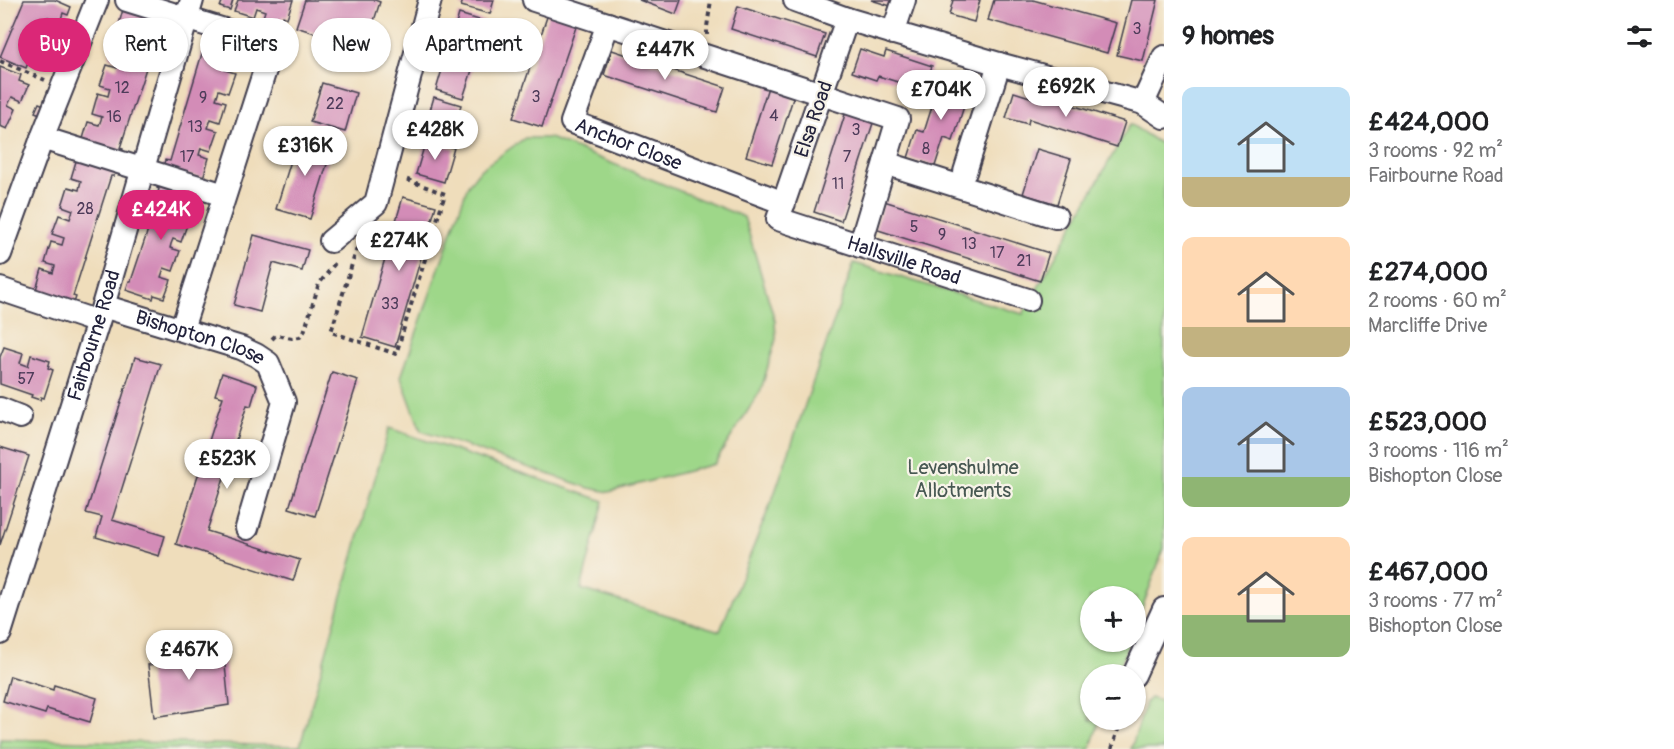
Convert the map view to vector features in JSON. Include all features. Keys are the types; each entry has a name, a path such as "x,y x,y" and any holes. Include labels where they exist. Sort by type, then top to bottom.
{"street":[{"path":"128,0 190,9 273,45 182,329"},
{"path":"344,238 376,203 430,0"},
{"path":"534,0 898,119 860,246"},
{"path":"795,0 893,33 1143,103 1164,117"},
{"path":"893,33 904,0"},
{"path":"0,254 62,87 89,2"},
{"name":"Fairbourne Road","path":"0,633 101,314 190,9"},
{"name":"Elsa Road","path":"781,211 847,19"},
{"name":"Anchor Close","path":"608,24 572,122 781,211"},
{"path":"1143,103 1164,57"},
{"path":"965,172 999,64"},
{"path":"42,138 225,195"},
{"path":"885,163 1056,217"},
{"name":"Hallsville Road","path":"781,211 860,246 1028,300"},
{"name":"Bishopton Close","path":"0,289 101,314 182,329 241,348 256,354 268,363 284,402 247,528"},
{"path":"1139,664 1164,609"}],"path":[{"path":"709,57 707,27 711,0"},
{"path":"0,61 62,87"},
{"path":"344,238 331,332 396,354 445,194 384,171"},
{"path":"256,354 276,335 300,338 320,284 343,251 346,240 344,238"},
{"path":"1112,749 1118,730"}],"green space":[{"name":"Levenshulme Allotments","path":"1130,124 1164,146 1164,548 1146,598 1146,586 1080,586 1080,652 1125,652 1121,664 1080,664 1080,730 1097,730 1090,749 0,749 0,739 300,746 389,428 604,501 581,589 720,631 774,495 854,263 1023,314"},
{"path":"525,138 550,138 744,217 775,321 776,339 761,390 714,464 609,492 589,488 421,431 401,377 468,185 481,169"},
{"path":"1150,698 1164,702 1164,723 1162,725 1164,726 1164,749 1131,749 1137,730 1146,730 1146,702"}],"building":[{"path":"24,0 55,0 71,7 68,15 63,13 61,18 18,18 18,65 0,57"},
{"path":"218,0 233,0 230,10 220,7 222,2"},
{"path":"238,0 293,0 287,18 283,16 282,18 263,18 265,11 256,8 253,17 234,11"},
{"path":"305,0 375,0 380,2 375,18 311,18 311,32 299,28 299,18"},
{"path":"463,0 494,0 490,14 461,6"},
{"path":"639,0 681,0 676,14"},
{"path":"871,0 896,0 894,7"},
{"path":"953,0 980,0 974,22 949,15"},
{"path":"994,0 1033,0 1116,23 1107,53 988,20"},
{"path":"1131,0 1158,0 1143,61 1117,55"},
{"path":"738,6 825,34 817,57 731,29"},
{"path":"123,9 163,16 162,18 121,18"},
{"path":"549,11 578,21 542,127 513,118 528,72 543,72 543,29"},
{"path":"459,14 472,18 458,18"},
{"path":"860,49 884,57 886,51 932,66 924,90 878,76 876,80 852,72"},
{"path":"612,50 725,87 717,112 604,75"},
{"path":"200,60 200,72 235,73 228,93 219,90 216,99 226,102 220,122 211,119 208,128 218,131 211,151 201,148 199,155 209,158 203,178 162,170 165,160 170,161"},
{"path":"0,67 21,75 19,81 29,85 22,101 12,97 8,105 16,109 7,129 0,126"},
{"path":"105,72 145,72 120,148 123,149 121,156 82,142 88,122 99,125 102,117 92,114 98,93 108,96 110,88 100,85"},
{"path":"441,72 471,72 463,98 436,90"},
{"path":"942,75 971,84 953,141 944,138 935,166 908,158 917,130 924,132"},
{"path":"322,83 356,93 345,132 310,122"},
{"path":"769,84 795,92 772,164 746,156"},
{"path":"1014,92 1036,99 1037,94 1125,122 1117,147 1029,119 1028,124 1006,118"},
{"path":"434,97 461,105 451,139 424,131"},
{"path":"39,103 52,108 48,117 35,112"},
{"path":"848,105 876,114 841,221 814,212"},
{"path":"299,135 333,145 310,219 276,209"},
{"path":"426,140 454,148 444,182 416,174"},
{"path":"1037,149 1071,159 1057,204 1023,194"},
{"path":"77,158 117,168 110,179 73,296 76,297 73,306 36,290 42,269 53,273 55,266 45,263 51,242 62,245 64,238 52,234 59,215 70,219 73,210 62,206 68,187 79,190 81,181 71,178"},
{"path":"160,179 196,195 190,215 180,211 178,219 188,222 181,242 173,239 171,244 170,248 180,251 173,271 164,268 161,277 171,280 164,298 154,295 153,299 126,290 146,236"},
{"path":"403,197 436,206 395,347 362,337"},
{"path":"884,201 1049,253 1040,281 875,229"},
{"path":"254,235 308,250 302,271 273,263 260,312 234,305"},
{"path":"4,347 23,353 20,363 28,366 31,355 50,361 48,368 53,370 44,398 41,397 40,400 0,384 0,357"},
{"path":"135,357 161,364 112,520 165,536 159,556 96,537 102,517 86,513"},
{"path":"332,372 358,380 315,516 289,508"},
{"path":"222,373 257,385 251,406 247,405 207,531 300,560 293,581 176,544 223,397 215,395"},
{"path":"0,447 29,456 0,545"},
{"path":"220,643 222,655 224,655 229,705 154,717 148,665 171,662 169,650"},
{"path":"10,676 53,690 54,685 97,698 90,722 47,709 45,714 3,701"}]}
